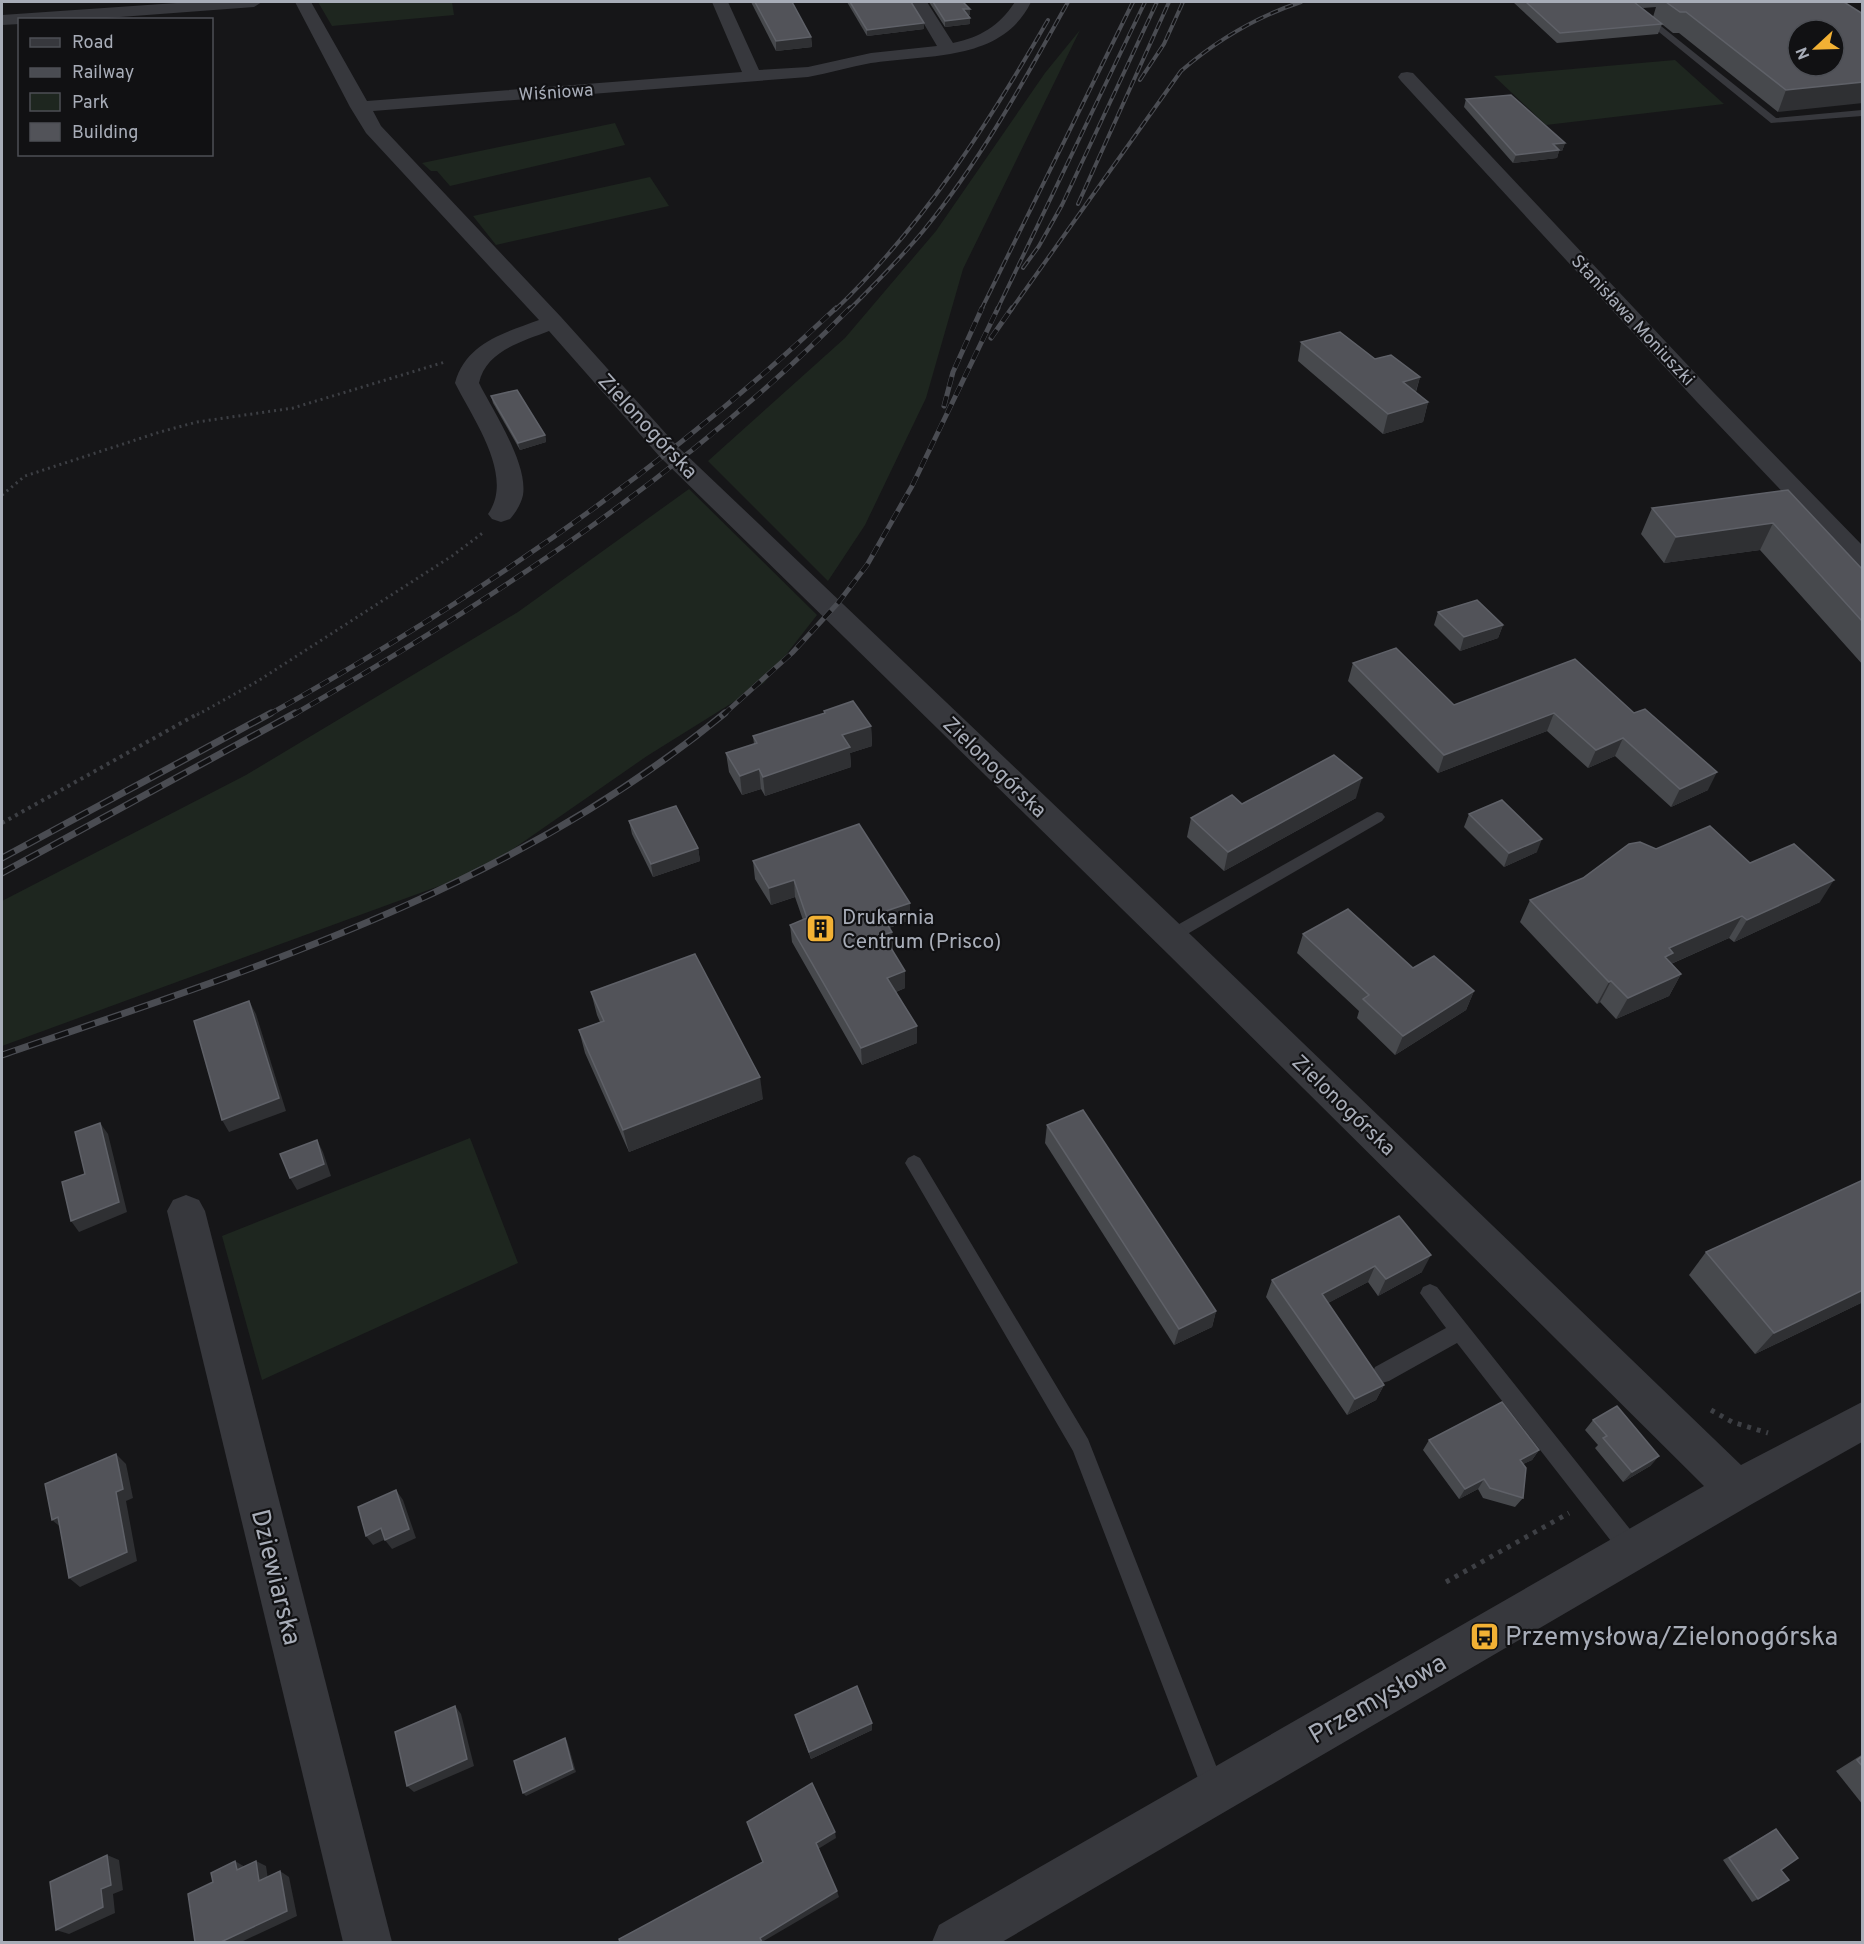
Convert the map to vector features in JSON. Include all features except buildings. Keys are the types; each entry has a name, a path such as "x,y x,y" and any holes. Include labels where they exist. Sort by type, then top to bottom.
{"street":[{"path":"30,18 254,2"},
{"name":"Zielonogórska","path":"303,2 373,129 554,322 674,457 1171,936 1737,1490"},
{"path":"720,2 753,76"},
{"path":"919,2 947,48"},
{"name":"Wiśniowa","path":"359,107 808,72 868,59 980,41 996,34 1009,24 1023,2"},
{"path":"2,20 18,19"},
{"name":"Stanisława Moniuszki","path":"1407,77 1705,397 1863,560"},
{"path":"501,514 507,506 511,487 509,470 467,383 467,375 473,362 494,347 554,322"},
{"name":"Dziewiarska","path":"186,1211 368,1942"},
{"name":"Przemysłowa","path":"956,1942 1737,1490 1863,1421"}],"lane":[{"path":"1626,2 1774,121 1863,113"},
{"path":"1640,13 1652,12"},
{"path":"1171,936 1377,817"},
{"path":"914,1163 1081,1446 1214,1792"},
{"path":"1430,1293 1633,1551"},
{"path":"1382,1374 1460,1331"}],"path":[{"path":"2,495 25,476 160,432 196,422 293,408 494,347"},
{"path":"2,823 258,681 480,537 501,514"},
{"path":"1446,1582 1593,1499"}],"green space":[{"path":"318,2 452,2 454,15 332,26"},
{"path":"1080,30 963,269 926,398 865,525 828,581 708,461 845,338 936,231 1045,73"},
{"path":"1675,60 1724,104 1546,125 1494,76"},
{"path":"615,123 625,145 450,186 437,171 431,171 422,163"},
{"path":"650,177 669,206 496,245 473,216"},
{"path":"689,489 817,615 764,683 647,756 483,870 2,1046 2,901 246,775 518,612"},
{"path":"470,1138 518,1263 262,1380 222,1236"}],"railway":[{"path":"849,310 888,271 945,203 1001,119 1068,2"},
{"path":"981,310 1133,2"},
{"path":"997,310 1145,2"},
{"path":"1023,268 1039,246 1062,205 1157,2"},
{"path":"1078,204 1169,2"},
{"path":"1140,80 1164,44 1183,2"},
{"path":"1011,310 1181,71 1209,49 1238,31 1268,15 1301,2"},
{"path":"835,310 867,278 925,209 1002,97 1048,20"},
{"path":"268,715 419,626 565,529 704,423 836,308"},
{"path":"293,715 442,626 586,530 723,425 788,368 850,308"},
{"path":"944,406 953,372 982,308"},
{"path":"723,715 792,653 838,603 867,565 912,486 998,308"},
{"path":"991,338 1012,308"},
{"path":"2,858 271,713"},
{"path":"2,873 295,713"},
{"path":"2,1055 287,955 380,917 470,875 558,828 643,775 725,713"}],"place":[{"name":"Drukarnia Centrum (Prisco)","path":"821,929"},
{"name":"Przemysłowa/Zielonogórska","path":"1484,1636"}]}
